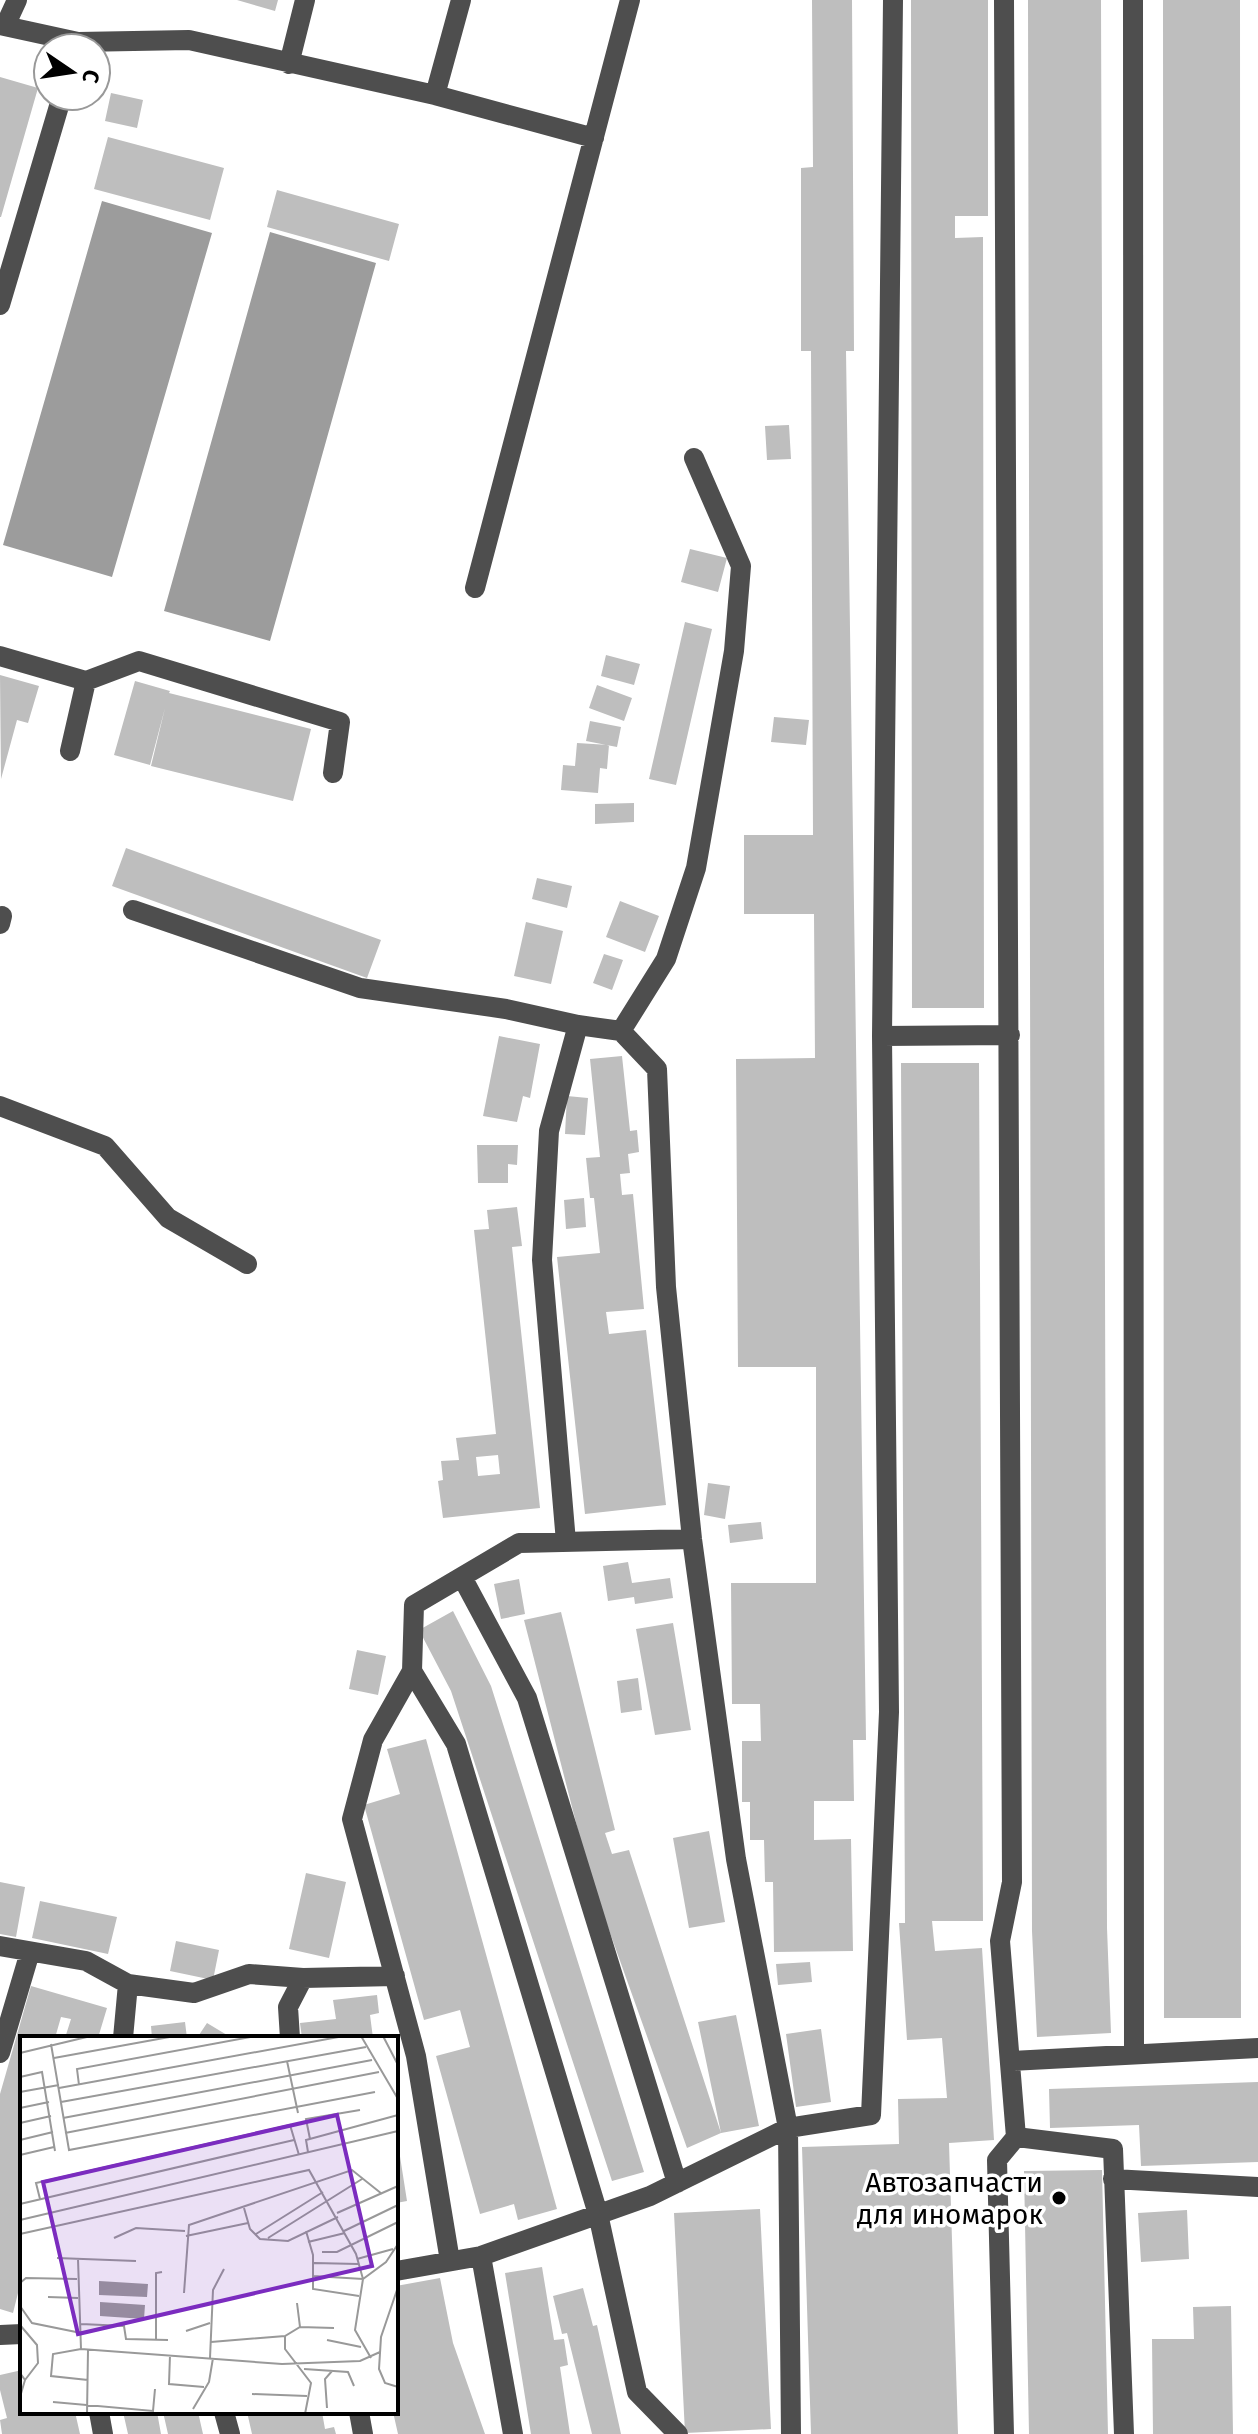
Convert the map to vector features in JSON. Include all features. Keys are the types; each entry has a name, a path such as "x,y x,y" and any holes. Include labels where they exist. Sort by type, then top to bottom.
{"lane":[{"path":"17,0 3,25 32,33"},
{"path":"289,64 305,0"},
{"path":"435,95 461,0"},
{"path":"475,588 630,0"},
{"path":"398,2271 481,2256 650,2196 788,2128 871,2115 889,1712 882,1036 893,0"},
{"path":"1004,0 1012,1882 1000,1941 1016,2137 997,2160 1004,2434"},
{"path":"1133,0 1134,2054"},
{"path":"112,43 189,40 435,95 594,138"},
{"path":"0,305 57,112"},
{"path":"621,1031 666,959 696,868 734,651 741,566 694,458"},
{"path":"0,656 86,681 139,661 340,722 333,773"},
{"path":"70,751 86,681"},
{"path":"133,910 360,988 506,1009 621,1031 657,1069 666,1287 692,1539 736,1859 788,2128 791,2434"},
{"path":"566,1542 542,1260 549,1131 578,1025"},
{"path":"882,1036 1010,1035"},
{"path":"0,1106 105,1146 168,1218 247,1264"},
{"path":"450,2261 416,2056 352,1819 373,1740 412,1671 414,1605 519,1543 692,1539"},
{"path":"462,1577 527,1698 677,2183"},
{"path":"412,1671 456,1744 598,2214 637,2392 678,2434"},
{"path":"0,1946 86,1961 128,1984 194,1993 249,1974 303,1978 395,1976"},
{"path":"0,2053 30,1952"},
{"path":"290,2036 288,2007 303,1978"},
{"path":"123,2036 128,1984"},
{"path":"1010,2061 1258,2048"},
{"path":"1016,2137 1113,2149 1124,2434"},
{"path":"1113,2179 1258,2187"},
{"path":"481,2256 513,2434"},
{"path":"0,2335 20,2334"},
{"path":"99,2414 103,2434"},
{"path":"225,2414 230,2434"},
{"path":"359,2414 363,2434"}],"shaded area":[{"path":"102,201 212,233 112,577 3,545"},
{"path":"270,232 376,263 270,641 164,611"}],"building":[{"path":"237,0 278,0 275,11"},
{"path":"812,0 852,0 854,351 846,351 866,1740 853,1740 854,1801 814,1801 814,1840 851,1839 853,1951 774,1952 773,1882 765,1882 764,1840 750,1840 750,1802 742,1802 742,1741 761,1741 760,1704 732,1704 731,1583 816,1583 816,1367 738,1367 736,1059 815,1058 814,914 744,914 744,835 813,835 811,351 801,351 801,168 813,167"},
{"path":"911,0 988,0 988,216 955,216 955,238 983,237 984,1008 912,1008"},
{"path":"1028,0 1101,0 1107,1928 1111,2033 1037,2037 1032,1931"},
{"path":"1163,0 1240,0 1241,2018 1164,2018"},
{"path":"0,77 32,86 32,109 0,217"},
{"path":"112,93 143,100 137,128 105,121 107,112 112,112"},
{"path":"108,137 224,168 210,220 94,189"},
{"path":"277,190 399,224 389,261 267,227"},
{"path":"789,425 791,459 767,460 765,426"},
{"path":"690,549 727,558 718,592 681,582"},
{"path":"685,622 712,629 676,785 649,779"},
{"path":"606,655 640,664 634,685 601,676"},
{"path":"0,675 39,686 28,723 17,720 1,779"},
{"path":"135,681 169,693 311,729 293,801 151,766 165,708 150,765 114,755"},
{"path":"597,685 632,698 624,721 589,708"},
{"path":"774,717 809,720 806,745 771,742"},
{"path":"590,721 621,727 617,747 586,741"},
{"path":"577,743 609,745 607,769 600,768 598,793 561,790 563,765 575,766"},
{"path":"634,803 634,822 595,824 595,804"},
{"path":"126,848 381,940 367,978 112,886"},
{"path":"537,878 572,886 567,908 532,899"},
{"path":"620,901 659,916 645,952 606,937"},
{"path":"526,922 563,931 551,984 514,976"},
{"path":"604,954 623,960 612,990 593,983"},
{"path":"499,1036 540,1044 530,1098 523,1096 517,1122 483,1116"},
{"path":"622,1056 630,1131 637,1130 639,1152 628,1154 630,1173 620,1174 622,1195 633,1194 644,1309 606,1312 609,1334 646,1330 666,1505 585,1514 557,1257 600,1253 586,1158 600,1157 590,1059"},
{"path":"901,1063 979,1063 983,1921 932,1921 935,1951 982,1948 994,2140 949,2143 958,2434 811,2434 802,2147 899,2144 898,2099 947,2098 942,2038 907,2040 899,1923 905,1923"},
{"path":"567,1096 588,1098 585,1135 565,1134"},
{"path":"477,1145 518,1145 517,1165 508,1164 508,1183 478,1183"},
{"path":"584,1198 586,1227 566,1229 564,1200"},
{"path":"517,1207 522,1246 512,1247 540,1508 443,1518 438,1481 443,1480 441,1461 459,1460 456,1438 496,1434 474,1230 489,1229 487,1210","holes":["498,1455 500,1474 478,1476 476,1457"]},
{"path":"708,1483 730,1486 725,1519 704,1515"},
{"path":"761,1522 763,1539 730,1543 728,1525"},
{"path":"628,1562 632,1583 670,1578 673,1598 635,1604 634,1597 608,1601 603,1566"},
{"path":"519,1579 525,1614 501,1619 494,1584"},
{"path":"453,1611 491,1686 644,2172 612,2181 451,1691 419,1630"},
{"path":"561,1612 615,1830 605,1833 612,1854 629,1850 721,2133 687,2148 590,1877 524,1620"},
{"path":"673,1623 691,1730 655,1735 636,1629"},
{"path":"357,1650 386,1656 378,1695 349,1689"},
{"path":"638,1678 642,1710 621,1713 617,1681"},
{"path":"426,1739 557,2209 518,2220 514,2204 480,2214 436,2056 470,2047 460,2010 424,2020 364,1805 400,1794 387,1749"},
{"path":"709,1831 725,1922 689,1928 673,1838"},
{"path":"306,1873 346,1882 329,1958 289,1949"},
{"path":"0,1882 25,1887 16,1937 0,1934"},
{"path":"40,1901 117,1917 108,1954 32,1938"},
{"path":"176,1941 219,1950 213,1980 170,1971"},
{"path":"810,1962 812,1982 778,1985 776,1964"},
{"path":"31,1986 107,2008 99,2036 66,2036 71,2019 61,2017 56,2036 20,2036 20,2294 13,2313 0,2309 0,2094"},
{"path":"377,1995 379,2013 370,2015 373,2036 302,2036 300,2023 336,2019 333,2000"},
{"path":"736,2015 759,2126 721,2133 698,2022"},
{"path":"185,2022 187,2036 152,2036 151,2026"},
{"path":"207,2023 229,2036 198,2036"},
{"path":"821,2029 831,2102 796,2107 786,2034"},
{"path":"1258,2082 1258,2162 1141,2166 1139,2125 1050,2128 1049,2089"},
{"path":"398,2144 407,2201 398,2203"},
{"path":"1102,2170 1108,2434 1029,2434 1024,2171"},
{"path":"760,2209 771,2429 685,2433 674,2213"},
{"path":"1187,2210 1189,2259 1141,2262 1138,2213"},
{"path":"542,2267 554,2340 564,2339 568,2365 560,2367 570,2434 531,2434 505,2273"},
{"path":"440,2278 453,2343 485,2434 398,2434 393,2414 398,2414 398,2286"},
{"path":"583,2288 593,2326 597,2325 621,2434 592,2434 567,2333 562,2334 553,2296"},
{"path":"1231,2306 1233,2434 1153,2434 1152,2339 1194,2339 1193,2307"},
{"path":"20,2370 20,2414 75,2414 80,2434 2,2434 0,2420 7,2418 0,2390 0,2375"},
{"path":"123,2414 157,2414 161,2434 128,2434"},
{"path":"163,2414 198,2414 203,2434 168,2434"},
{"path":"247,2414 322,2414 325,2429 334,2427 336,2434 252,2434"}],"place":[{"name":"Автозапчасти для иномарок","path":"1059,2198"}]}
